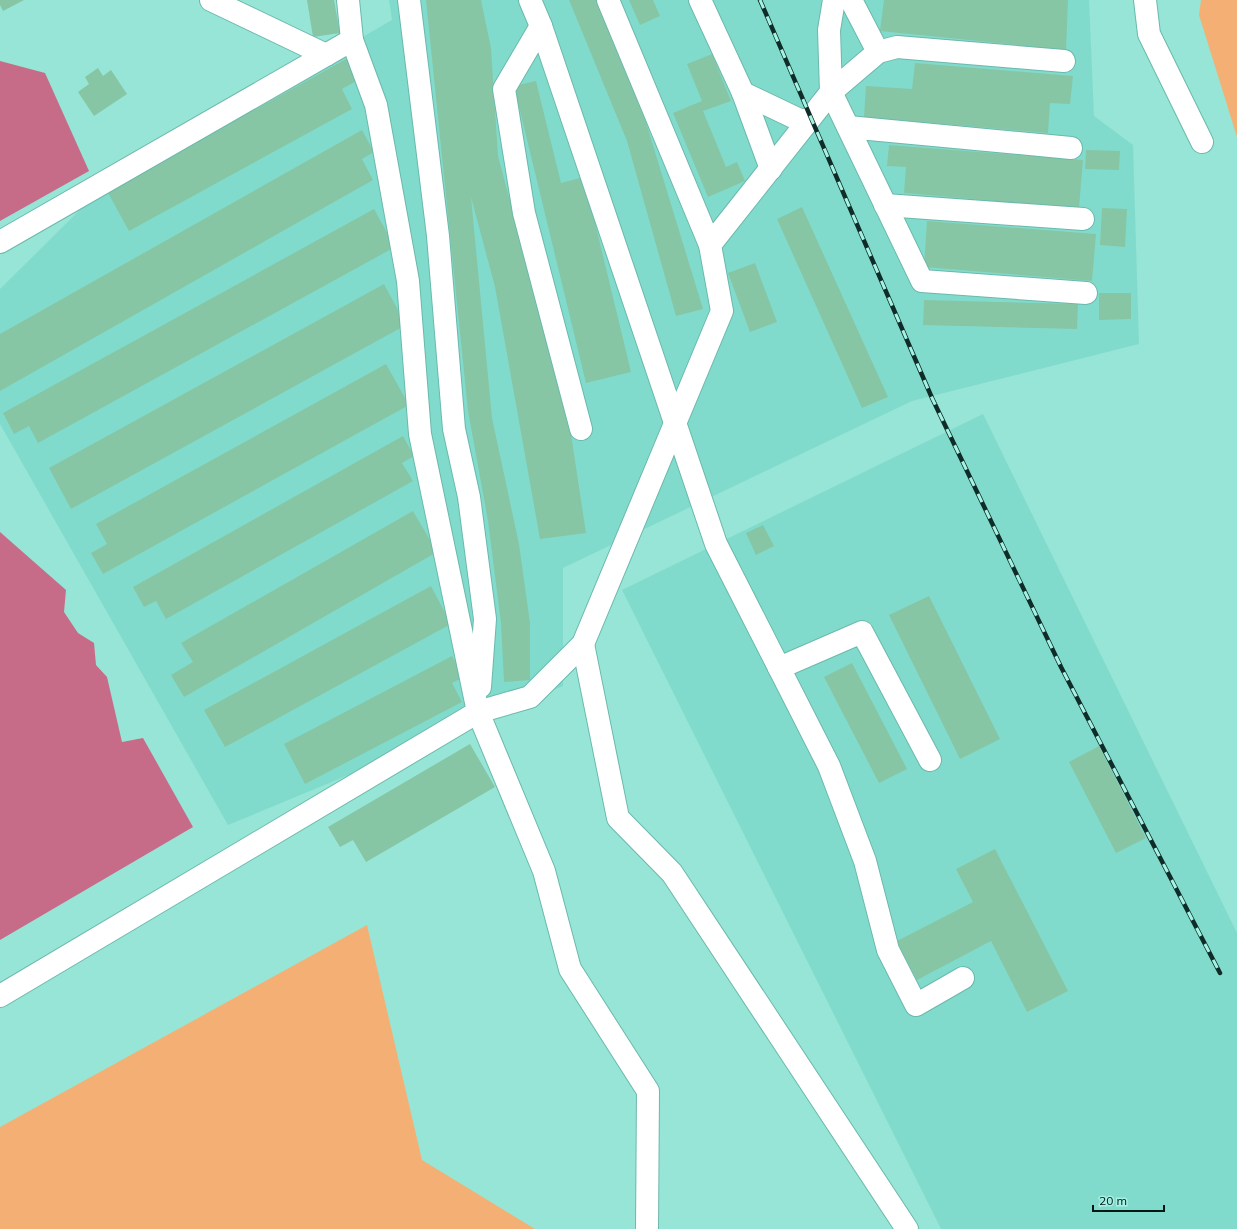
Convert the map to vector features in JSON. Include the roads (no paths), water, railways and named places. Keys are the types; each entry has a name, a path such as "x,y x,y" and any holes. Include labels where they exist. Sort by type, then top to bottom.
{"street":[{"path":"211,0 326,55"},
{"path":"348,0 352,40 376,106 408,281 420,434 478,712 544,871 570,969 648,1091 646,1229"},
{"path":"409,0 438,236 454,429 469,497 486,619 478,712"},
{"path":"530,0 541,26 716,544 830,766 865,861 888,950 916,1005 963,978"},
{"path":"0,996 478,712 530,697 583,644 722,311 710,245 608,0"},
{"path":"700,0 743,93 771,169"},
{"path":"834,0 829,30 831,92 922,281 1086,293"},
{"path":"851,0 878,52"},
{"path":"1145,0 1149,34 1202,142"},
{"path":"541,26 504,89 524,213 581,429"},
{"path":"0,242 352,40"},
{"path":"710,245 831,92 878,52 897,47 1064,61"},
{"path":"743,93 806,123"},
{"path":"848,127 1070,148"},
{"path":"885,205 1083,220"},
{"path":"780,668 862,632 930,760"},
{"path":"583,644 618,818 672,873 908,1229"}],"railway":[{"path":"760,0 932,398 1061,667 1220,973"}]}
